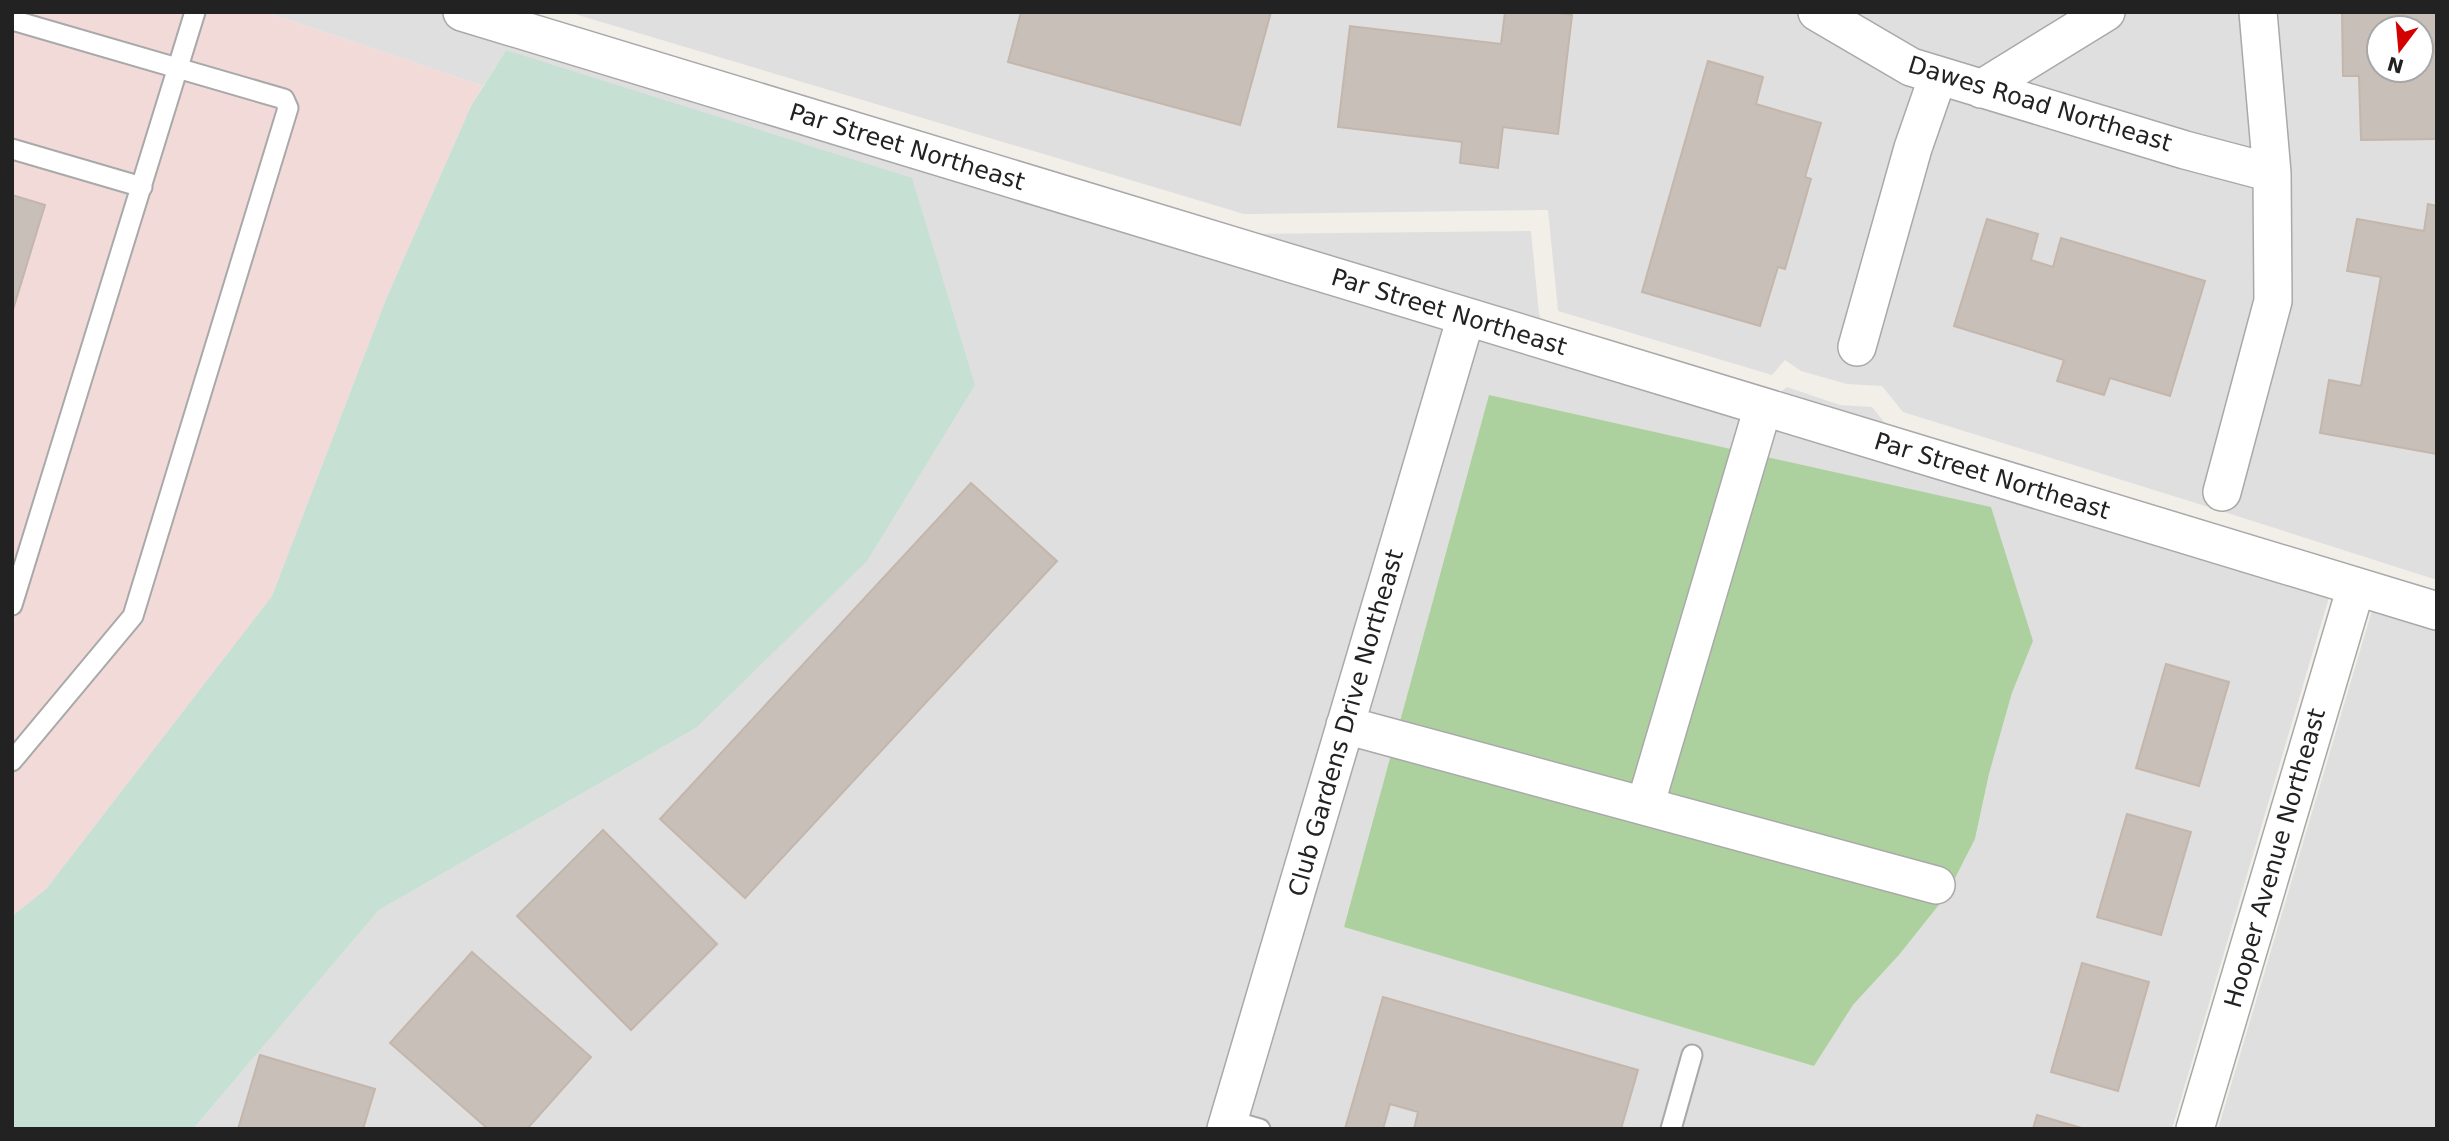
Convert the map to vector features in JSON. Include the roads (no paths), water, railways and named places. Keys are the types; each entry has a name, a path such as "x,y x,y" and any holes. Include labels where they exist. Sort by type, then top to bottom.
{"street":[{"name":"Par Street Northeast","path":"462,12 2437,611"},
{"name":"Dawes Road Northeast","path":"1817,12 1910,67 2185,150 2272,173"},
{"path":"1981,89 2106,12"},
{"path":"2222,492 2273,301 2272,173 2258,12"},
{"path":"1857,347 1913,148 1938,76"},
{"name":"Club Gardens Drive Northeast","path":"1239,1126 1345,725 1466,317"},
{"path":"1645,806 1763,407"},
{"name":"Hooper Avenue Northeast","path":"2195,1129 2356,587"},
{"path":"1345,725 1936,885"}],"lane":[{"path":"12,605 180,69 195,12"},
{"path":"12,20 284,99 288,108 133,616 12,761"},
{"path":"12,149 142,187"},
{"path":"1671,1129 1692,1055"}]}
